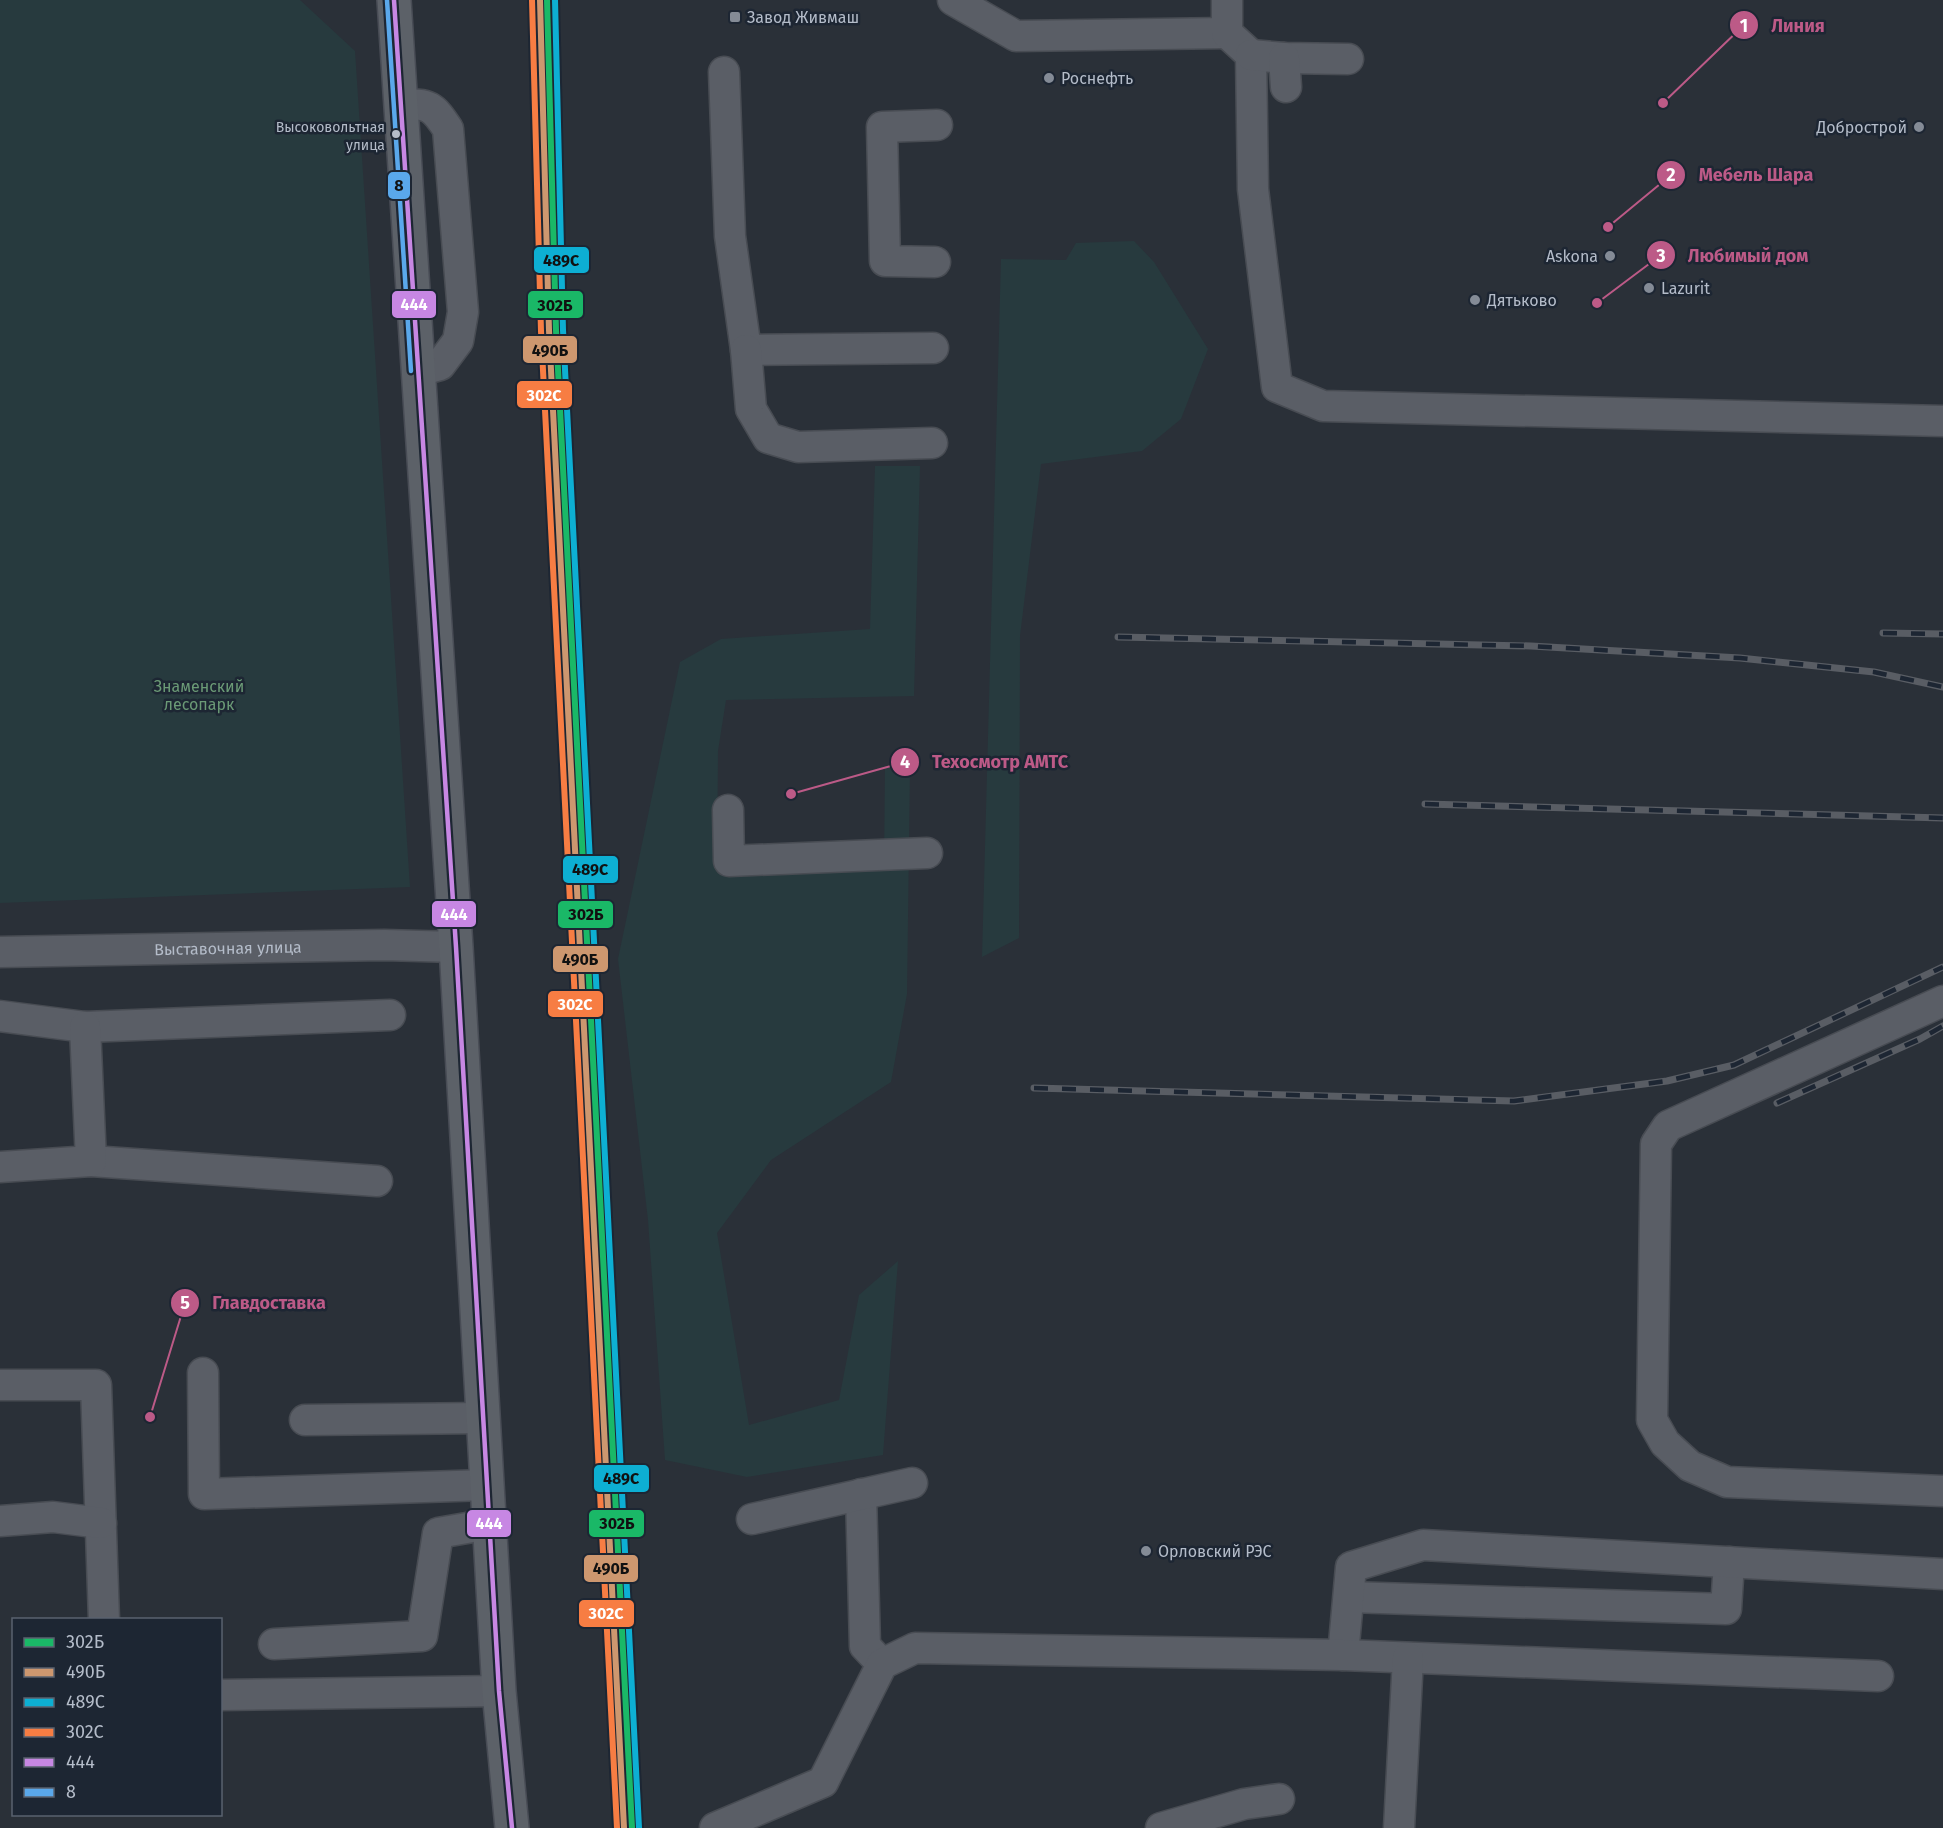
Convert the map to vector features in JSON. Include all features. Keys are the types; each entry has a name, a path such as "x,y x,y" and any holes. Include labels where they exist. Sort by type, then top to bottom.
{"main road":[{"path":"394,0 456,947 499,1690 512,1828"}],"street":[{"path":"953,0 1016,36 1227,33 1251,55 1285,73 1348,59"},
{"path":"1227,0 1227,33"},
{"path":"1251,55 1253,189 1277,387 1323,406 1943,421"},
{"path":"724,72 730,236 746,350 751,409 768,438 798,447 932,443"},
{"path":"401,105 418,104 436,111 448,129 463,312 458,341 440,366 418,371"},
{"path":"935,262 885,261 882,127 937,125"},
{"path":"746,350 933,348"},
{"path":"728,810 729,861 927,853"},
{"name":"Выставочная улица","path":"0,952 384,945 456,947"},
{"path":"1943,1001 1668,1126 1656,1144 1652,1420 1665,1443 1690,1466 1727,1482 1943,1491"},
{"path":"0,1016 84,1027 390,1015"},
{"path":"84,1027 91,1161"},
{"path":"0,1167 91,1161 377,1181"},
{"path":"203,1373 204,1494 487,1485"},
{"path":"0,1385 96,1385 104,1618"},
{"path":"304,1420 483,1418"},
{"path":"752,1519 912,1483"},
{"path":"861,1494 865,1646 882,1664"},
{"path":"0,1521 53,1517 101,1523"},
{"path":"274,1644 422,1636 438,1533 490,1524"},
{"path":"1343,1655 1351,1567 1423,1545 1943,1574"},
{"path":"1348,1597 1726,1609 1729,1562"},
{"path":"715,1828 823,1782 882,1664 915,1648 1343,1655 1878,1676"},
{"path":"1399,1828 1408,1658"},
{"path":"222,1695 499,1690"},
{"path":"1161,1828 1244,1804 1279,1799"}],"green space":[{"name":"Знаменский лесопарк","path":"0,0 300,0 355,51 410,887 0,903"},
{"path":"1134,241 1154,262 1208,349 1181,419 1142,451 1041,464 1020,636 1019,938 982,957 1001,259 1066,260 1076,243"},
{"path":"875,466 920,466 914,696 726,700 718,751 717,870 884,866 885,766 910,768 907,994 891,1082 771,1160 717,1233 749,1425 839,1400 859,1295 898,1261 883,1455 747,1477 665,1460 648,1220 618,959 680,662 721,639 870,629"}],"railway":[{"path":"1883,633 1943,634"},
{"path":"1118,637 1531,646 1740,658 1874,672 1943,687"},
{"path":"1425,804 1943,818"},
{"path":"1034,1088 1514,1101 1667,1081 1734,1065 1943,967"},
{"path":"1777,1103 1920,1039 1943,1026"}],"transit line":[{"name":"8","path":"387,0 411,371"},
{"name":"444","path":"394,0 456,947 499,1691 512,1828"},
{"name":"302С","path":"532,0 541,331 617,1828"},
{"name":"490Б","path":"540,0 549,330 624,1828"},
{"name":"302Б","path":"547,0 556,330 632,1828"},
{"name":"489С","path":"555,0 563,330 639,1828"}],"place":[{"name":"Завод Живмаш","path":"735,17"},
{"name":"Роснефть","path":"1049,78"},
{"name":"Линия","path":"1663,103"},
{"name":"Добрострой","path":"1919,127"},
{"name":"Высоковольтная улица","path":"396,134"},
{"name":"Мебель Шара","path":"1608,227"},
{"name":"Askona","path":"1610,256"},
{"name":"Lazurit","path":"1649,288"},
{"name":"Дятьково","path":"1475,300"},
{"name":"Любимый дом","path":"1597,303"},
{"name":"Техосмотр АМТС","path":"791,794"},
{"name":"Главдоставка","path":"150,1417"},
{"name":"Орловский РЭС","path":"1146,1551"}]}
